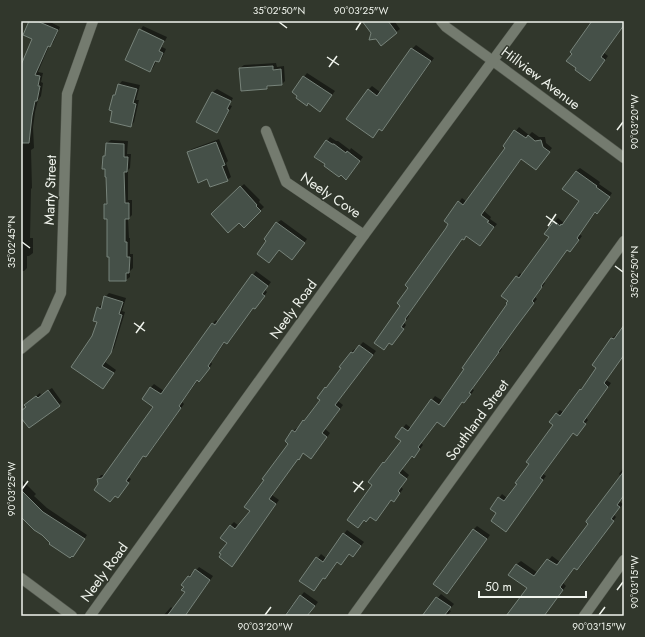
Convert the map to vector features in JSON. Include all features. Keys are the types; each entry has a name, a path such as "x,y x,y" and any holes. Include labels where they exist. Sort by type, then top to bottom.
{"street":[{"name":"Marty Street","path":"21,349 45,329 61,293 67,94 93,21"},
{"name":"Hillview Avenue","path":"441,21 446,27 624,158"},
{"name":"Neely Road","path":"90,616 364,235 522,21"},
{"name":"Neely Cove","path":"266,131 286,182 364,235"},
{"name":"Southland Street","path":"353,616 624,240"},
{"path":"584,616 624,560"},
{"path":"21,578 72,616"}],"building":[{"path":"29,21 37,21 58,30 50,47 48,46 35,75 40,76 38,86 40,86 32,116 29,143 21,143 21,65 32,39 23,35"},
{"path":"362,21 388,21 397,33 381,46 376,39 369,40 371,33"},
{"path":"592,21 624,21 624,25 601,57 605,60 590,81 566,61 572,54 570,52"},
{"path":"139,29 164,41 159,51 163,53 159,62 155,61 150,72 125,60"},
{"path":"411,48 431,61 382,131 379,129 373,138 346,119 368,89 377,96"},
{"path":"273,66 273,70 281,69 282,85 267,86 267,89 241,91 239,68"},
{"path":"303,76 332,95 320,112 308,103 307,106 296,98 297,96 292,92"},
{"path":"118,84 137,89 133,103 136,104 131,127 110,122 112,111 109,110"},
{"path":"212,92 231,101 227,109 229,110 217,133 196,122"},
{"path":"514,130 526,138 528,135 535,141 541,140 543,147 550,152 536,170 521,159 481,215 494,227 480,246 466,236 464,240 462,239 405,319 406,320 401,327 404,329 392,345 389,343 384,350 374,343 400,306 397,303 408,288 405,285 446,228 448,224 444,221 458,201 463,205 505,148 503,146"},
{"path":"326,140 346,153 347,151 360,161 346,180 341,175 339,177 324,166 325,164 314,157"},
{"path":"216,142 225,165 222,166 228,181 210,187 207,179 198,183 187,152"},
{"path":"106,143 124,144 124,157 128,157 127,172 124,172 125,203 129,203 129,219 125,219 125,242 127,242 127,257 130,257 129,273 126,273 126,281 109,281 109,257 107,257 107,219 104,219 104,204 107,204 106,177 105,169 102,169"},
{"path":"576,171 610,197 597,214 595,212 577,238 579,240 570,252 567,250 541,286 542,287 532,301 534,303 469,393 471,394 464,403 462,402 444,427 437,422 418,447 420,449 414,458 412,456 399,473 407,479 398,491 400,493 394,502 391,500 376,521 370,517 366,522 364,520 358,528 347,520 372,485 368,482 401,441 395,437 402,427 408,431 431,399 439,405 464,369 462,368 507,304 506,303 508,301 501,296 516,276 519,278 549,237 544,234 554,221 560,226 561,224 562,225 579,201 562,189"},
{"path":"240,186 261,211 244,228 239,223 228,233 211,214"},
{"path":"276,222 305,243 292,260 279,250 269,263 257,254 266,241 264,239"},
{"path":"252,274 268,286 262,294 265,296 255,309 253,308 227,344 224,342 208,366 210,368 199,382 197,380 179,406 181,408 146,457 143,456 126,481 129,483 118,498 115,496 110,502 94,490 98,484 97,479 102,478 153,407 142,399 150,387 161,394 212,323 215,325"},
{"path":"104,296 123,302 119,314 122,315 111,353 102,366 114,373 103,389 71,367 92,336 97,322 93,321 97,307 101,309"},
{"path":"624,325 624,355 604,383 608,387 583,422 586,424 577,436 573,433 540,478 543,480 506,532 491,521 496,513 490,509 498,497 504,501 517,484 515,483 529,464 526,462 553,425 549,422 556,413 560,416 580,389 581,390 596,368 592,365 611,338 614,339"},
{"path":"359,345 373,355 335,405 340,409 322,433 327,437 311,459 303,453 299,460 298,459 269,499 276,504 232,567 219,557 221,554 219,553 227,543 220,538 230,525 235,529 250,511 244,507 264,480 262,479 288,444 285,441 292,430 295,432 303,420 304,421 320,400 317,398 341,368 339,367 351,352 353,353"},
{"path":"48,390 60,406 29,428 21,418 21,411 26,407 24,405 36,396 38,398"},
{"path":"624,471 624,495 617,505 620,507 611,519 614,521 577,570 574,568 560,587 563,590 544,616 506,616 527,588 508,575 516,564 534,576 547,559 557,565 588,524 586,521"},
{"path":"21,490 43,512 85,539 73,557 72,556 70,558 49,544 50,543 42,535 34,530 21,517"},
{"path":"473,529 487,539 447,594 433,584"},
{"path":"343,533 361,546 353,557 349,554 341,565 337,562 314,591 299,581 316,557 323,562"},
{"path":"195,569 210,580 185,616 167,616 185,592 181,590 184,587 181,585 188,576 190,577"},
{"path":"300,595 315,606 307,616 285,616"},
{"path":"436,597 451,607 444,616 422,616"}]}
